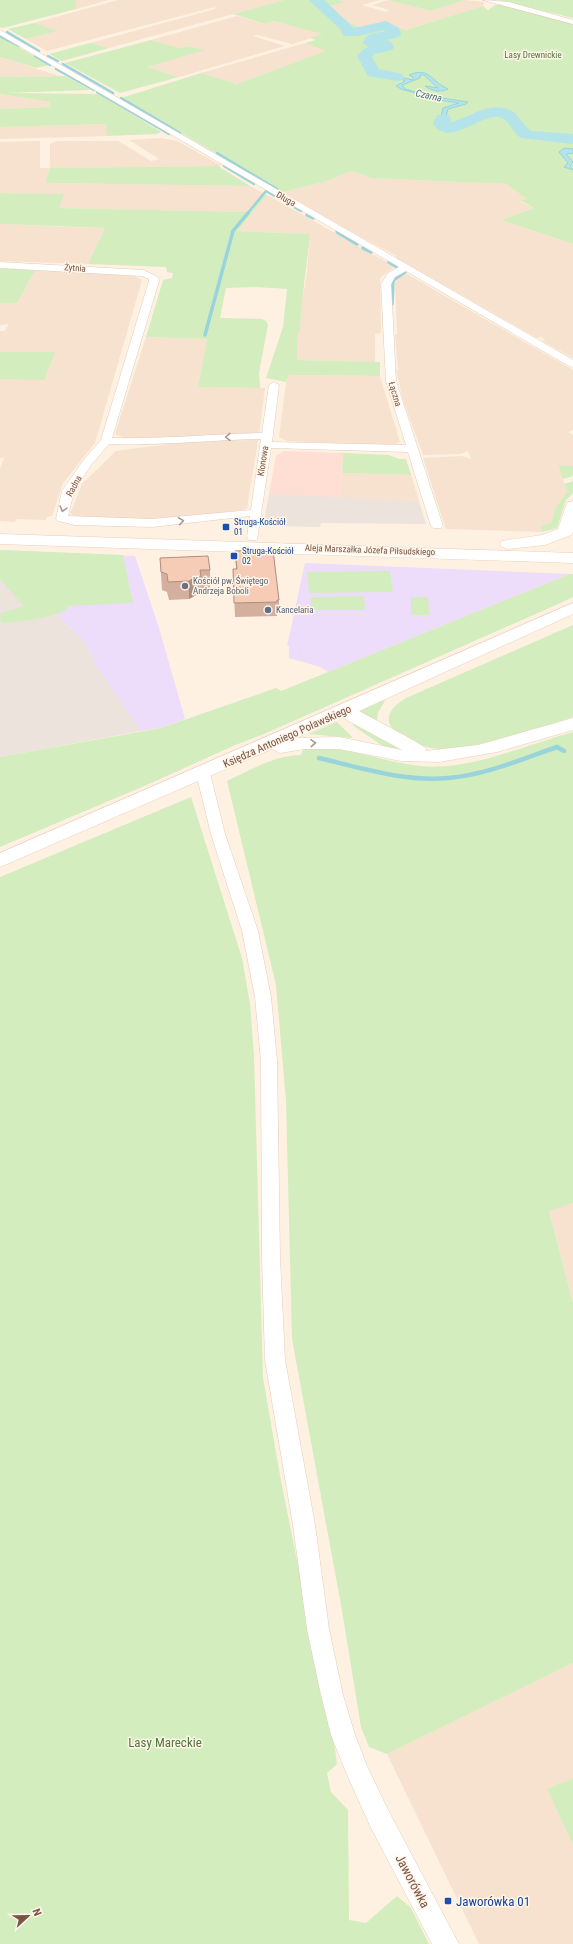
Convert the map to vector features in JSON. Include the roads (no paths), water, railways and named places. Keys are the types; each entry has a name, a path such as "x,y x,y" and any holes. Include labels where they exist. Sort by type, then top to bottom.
{"main road":[{"path":"481,545 531,543 551,539 565,532 571,513"},
{"name":"Aleja Marszałka Józefa Piłsudskiego","path":"0,530 253,537 573,549"},
{"name":"Aleja Marszałka Józefa Piłsudskiego","path":"0,539 294,547 573,558"},
{"name":"Księdza Antoniego Poławskiego","path":"0,861 429,674 573,608"},
{"path":"388,745 381,720 384,707 429,674"},
{"path":"344,711 344,720 350,729 418,758 480,752 573,724"},
{"path":"234,759 284,746 313,742 388,745"}],"street":[{"path":"486,0 509,4 573,22"},
{"name":"Długa","path":"0,32 573,364"},
{"name":"Żytnia","path":"0,264 103,270 149,275"},
{"name":"Łączna","path":"406,268 395,272 388,278 385,291 391,381 414,449 437,526"},
{"name":"Radna","path":"149,275 153,277 154,281 106,441 87,463 68,491 61,517 64,520 165,523 239,513 256,513"},
{"name":"Klonowa","path":"253,537 274,385"},
{"path":"106,441 141,442 207,437 414,449"},
{"name":"Jaworówka","path":"203,773 218,834 250,931 263,997 269,1061 271,1258 275,1360 304,1525 318,1629 332,1695 343,1735 379,1818 446,1944"}],"water":[{"path":"363,56 367,56 367,59 376,72 413,80 413,77 409,75 420,72 429,75 448,89 436,91 430,89 425,86 438,88 424,75 420,75 420,78 402,85 405,89 436,97 468,102 466,104 448,109 444,123 446,125 460,125 469,121 467,119 473,117 476,118 458,128 443,126 437,123 440,121 443,108 459,103 439,100 401,89 396,86 405,81 399,78 370,73 362,61"},
{"path":"564,148 573,149 573,153 566,154 573,162 570,166 573,170 564,167 568,163 559,152"}],"waterway":[{"name":"Czarna","path":"316,0 347,28 346,30 349,33 386,25 394,31 394,34 374,38 370,41 370,43 385,44 387,47 370,51 364,56 373,73 397,77"},
{"path":"7,32 39,51"},
{"path":"0,36 19,46"},
{"path":"35,56 50,65"},
{"path":"48,56 58,61"},
{"path":"63,64 113,93"},
{"path":"56,69 94,90"},
{"path":"97,92 169,134"},
{"path":"121,98 180,133"},
{"name":"Czarna","path":"443,118 441,124 455,127 481,114 500,112 511,117 527,135 573,139"},
{"path":"217,153 277,189"},
{"path":"224,166 254,184"},
{"path":"247,214 266,191 301,211"},
{"path":"205,335 233,231 248,213"},
{"path":"307,215 313,218"},
{"path":"337,232 357,244"},
{"path":"363,248 371,252"},
{"path":"389,262 397,267"},
{"path":"392,304 393,280 405,272"},
{"path":"319,758 399,776 432,779 476,774 504,766 557,747 564,751"}],"place":[{"name":"Struga-Kościół 01","path":"226,527"},
{"name":"Struga-Kościół 02","path":"234,556"},
{"name":"Kościół pw. Świętego Andrzeja Boboli","path":"185,586"},
{"name":"Kancelaria","path":"268,610"},
{"name":"Jaworówka 01","path":"448,1901"}],"park label":[{"name":"Lasy Drewnickie","path":"533,55"},
{"name":"Lasy Mareckie","path":"165,1742"}]}
